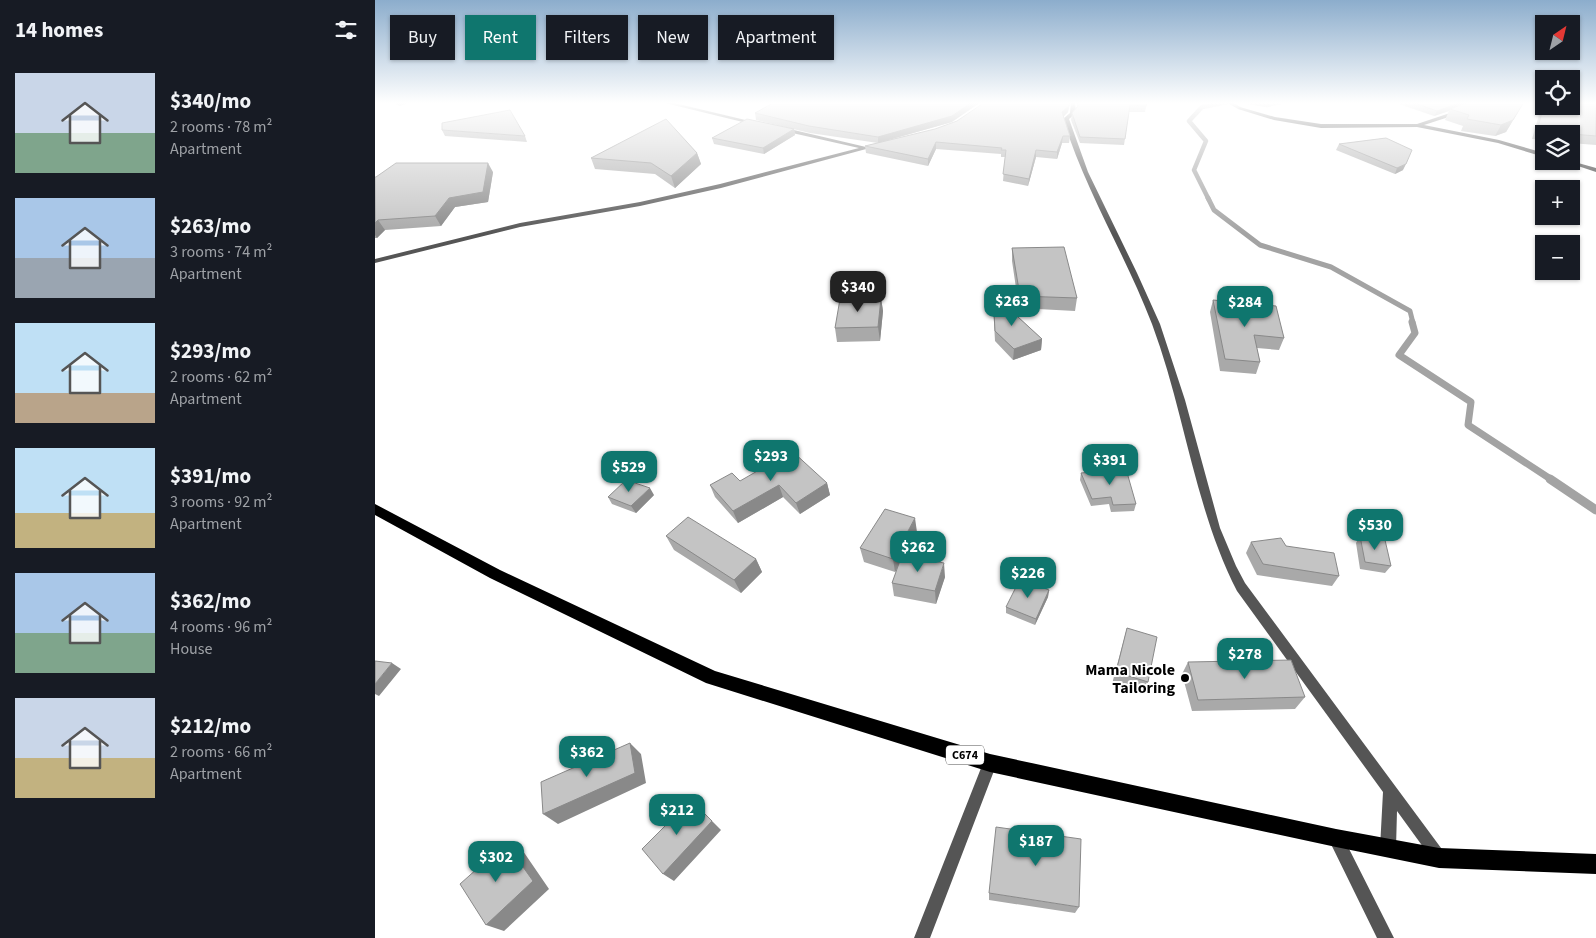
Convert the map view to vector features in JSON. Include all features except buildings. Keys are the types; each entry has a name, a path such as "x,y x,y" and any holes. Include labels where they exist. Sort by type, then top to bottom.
{"main road":[{"name":"C674","path":"375,509 495,574 712,678 990,763 1336,838 1439,858 1596,864"}],"street":[{"path":"856,146 866,148"},
{"path":"375,261 521,226 640,204 712,188 876,146"},
{"path":"1073,146 1100,209 1133,273 1156,325 1187,424 1214,530 1226,561 1241,587 1439,858"},
{"path":"1512,146 1535,152"},
{"path":"1580,165 1596,170"},
{"path":"922,938 990,763"},
{"path":"1388,848 1391,790"},
{"path":"1336,838 1385,938"}],"waterway":[{"path":"1204,146 1194,170 1214,210 1260,245 1331,267 1410,311 1413,323"},
{"path":"1412,322 1415,333 1399,355 1471,402 1468,425 1552,480"},
{"path":"1550,479 1596,510"}],"place":[{"name":"Mama Nicole Tailoring","path":"1185,678"}]}
